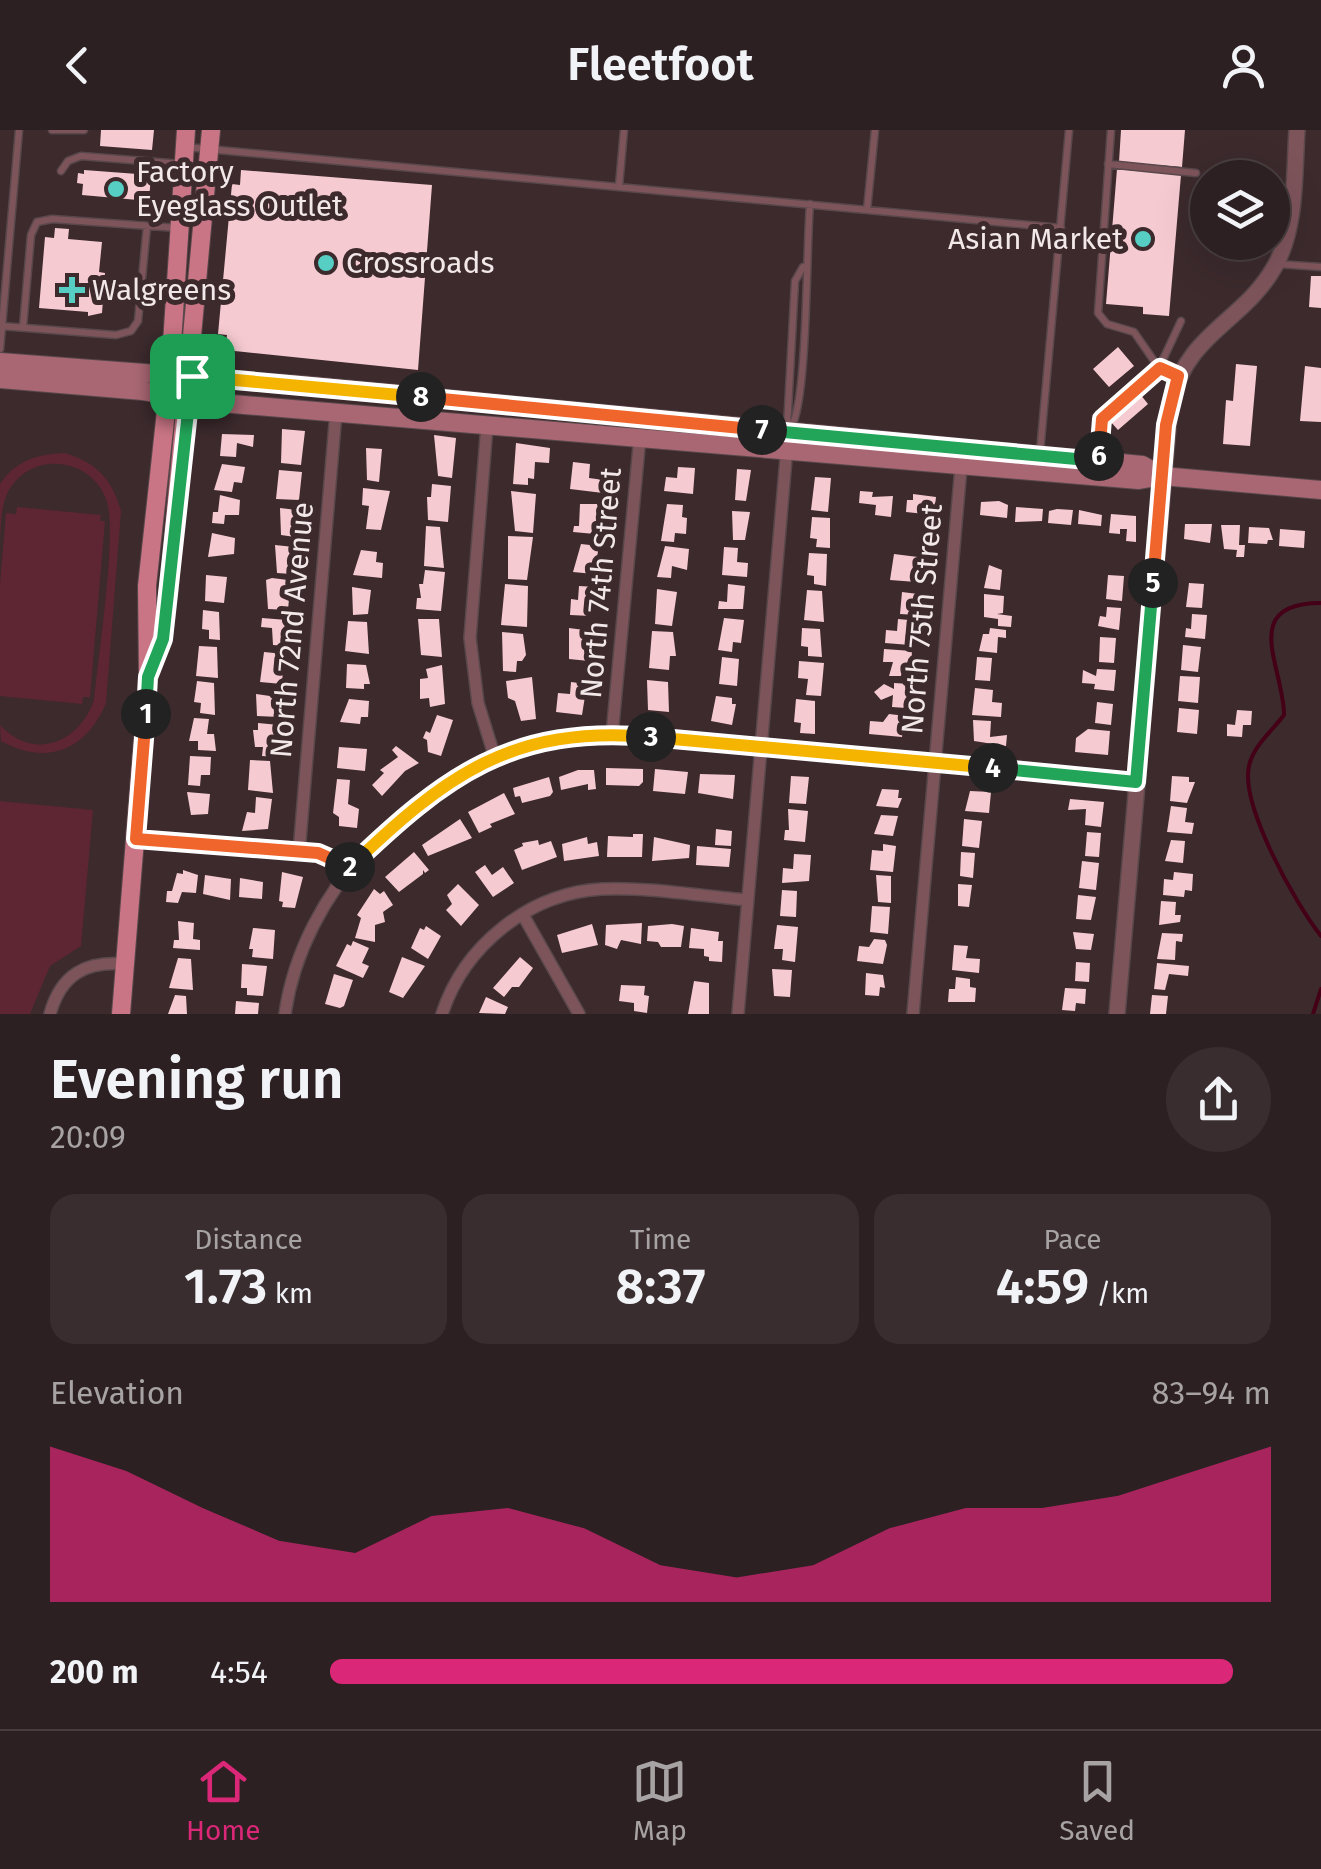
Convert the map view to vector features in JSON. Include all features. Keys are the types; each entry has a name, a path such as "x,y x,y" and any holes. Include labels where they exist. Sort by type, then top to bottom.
{"main road":[{"path":"148,677 163,639 192,376 210,139"},
{"path":"121,1014 148,677 147,586 170,374 185,147"},
{"path":"0,362 192,376 787,442 961,467 1139,480 1162,476 1321,490"},
{"path":"0,379 189,400 487,425 1040,456 1142,465 1162,476"}],"street":[{"path":"1117,1014 1167,419 1178,376 1205,338 1253,295 1276,264 1289,224 1297,130"},
{"name":"North 72nd Avenue","path":"299,852 336,412"},
{"path":"487,425 470,638 478,703 495,758"},
{"name":"North 74th Street","path":"612,736 640,436"},
{"path":"738,1014 787,442"},
{"name":"North 75th Street","path":"913,1014 961,467"},
{"path":"284,1014 311,934 351,867 433,792 495,758 553,741 612,736 1136,782"},
{"path":"136,839 299,852 329,856 351,867"},
{"path":"442,1014 474,954 522,915 561,897 600,889 748,900"},
{"path":"522,915 579,1014"},
{"path":"50,1014 62,986 75,972 93,964 125,964"}],"lane":[{"path":"0,349 19,130"},
{"path":"52,130 84,130"},
{"path":"619,186 624,130"},
{"path":"868,210 875,130"},
{"path":"1040,456 1069,130"},
{"path":"1111,130 1098,313 1107,324 1134,332 1160,368 1178,376"},
{"path":"60,171 68,161 81,156 185,147 210,139 619,186 1060,228"},
{"path":"1108,164 1190,171"},
{"path":"787,442 798,418 810,204"},
{"path":"23,327 31,234 37,222 52,219 178,228"},
{"path":"1,326 116,335 131,330 138,321 147,226"},
{"path":"1276,264 1321,267"},
{"path":"1098,461 1102,419 1160,368 1181,321"},
{"path":"1205,338 1217,353"}],"shaded area":[{"path":"65,453 102,474 121,511 106,703 98,719 76,743 49,753 34,752 1,741 0,725 27,743 54,742 78,727 94,700 110,541 107,502 100,487 75,467 44,465 17,480 7,494 0,539 0,484 28,460"},
{"path":"17,507 101,515 100,521 105,521 90,697 83,697 82,704 0,696 0,584 6,513 16,514"},
{"path":"0,801 93,810 81,946 50,966 30,1014 0,1014"}],"building":[{"path":"101,130 154,130 152,150 100,146"},
{"path":"1121,130 1185,130 1182,167 1119,162"},
{"name":"Asian Market","path":"1117,169 1181,175 1169,316 1143,314 1143,307 1106,304"},
{"name":"Factory Eyeglass Outlet","path":"84,170 151,175 149,201 82,195 83,184 77,183 78,173 84,174"},
{"name":"Crossroads","path":"241,170 432,185 418,370 225,350 227,335 218,334 232,184 240,185"},
{"name":"Walgreens","path":"55,228 69,229 68,239 102,242 102,313 88,316 88,312 39,308 45,237 54,238"},
{"path":"1311,276 1321,276 1321,308 1309,307"},
{"path":"1118,347 1134,366 1109,387 1093,369"},
{"path":"1236,364 1257,366 1250,446 1223,444 1226,400 1233,401"},
{"path":"1305,366 1321,368 1321,422 1300,421"},
{"path":"1140,394 1148,404 1118,430 1110,421"},
{"path":"282,429 305,431 301,465 281,463"},
{"path":"222,434 254,435 253,447 237,443 236,457 220,456"},
{"path":"434,435 456,438 452,478 438,476"},
{"path":"516,443 550,448 549,463 535,462 534,479 528,478 528,485 513,484"},
{"path":"366,448 382,449 379,482 367,480"},
{"path":"573,462 590,464 589,478 604,480 603,493 570,489"},
{"path":"222,464 245,467 242,483 234,482 232,492 214,490"},
{"path":"678,467 695,468 693,494 664,491 666,477 677,478"},
{"path":"737,469 751,470 746,501 735,500"},
{"path":"279,470 302,472 299,500 276,499"},
{"path":"815,477 831,478 828,512 811,510"},
{"path":"432,484 451,486 448,522 428,520 427,497 431,497"},
{"path":"363,488 390,491 381,530 366,529 369,506 362,505"},
{"path":"511,491 536,494 533,533 515,531"},
{"path":"860,491 873,492 872,497 893,496 891,517 875,515 876,505 859,503"},
{"path":"913,494 936,497 934,515 906,512 907,500 913,500"},
{"path":"220,495 240,500 239,515 225,515 224,524 212,523"},
{"path":"981,502 1008,505 1007,518 980,515"},
{"path":"580,504 600,504 595,534 573,532 574,526 579,526"},
{"path":"667,504 683,505 682,517 687,518 686,534 675,533 674,542 661,541"},
{"path":"1016,507 1043,509 1042,521 1015,522"},
{"path":"280,508 297,510 295,537 281,535"},
{"path":"1073,510 1071,525 1048,523 1049,511"},
{"path":"1079,510 1102,515 1101,526 1078,524"},
{"path":"732,511 750,512 745,540 733,540"},
{"path":"1111,514 1136,516 1136,542 1126,541 1127,529 1120,529 1120,534 1109,533"},
{"path":"812,517 830,518 830,548 816,547 817,539 810,538"},
{"path":"1185,524 1212,524 1210,543 1184,539"},
{"path":"1221,525 1240,525 1239,545 1245,545 1244,557 1236,557 1237,550 1224,549"},
{"path":"426,526 440,527 444,568 424,566"},
{"path":"1249,527 1269,528 1273,540 1267,544 1248,543"},
{"path":"1280,529 1305,531 1304,548 1279,546"},
{"path":"212,533 235,538 234,554 208,557"},
{"path":"508,536 533,537 527,580 508,579"},
{"path":"581,544 599,546 594,574 573,572"},
{"path":"275,545 294,547 291,574 277,573"},
{"path":"665,546 689,549 687,570 672,566 671,578 657,577"},
{"path":"724,547 738,548 737,562 748,563 747,577 722,575"},
{"path":"361,550 377,552 376,562 383,563 382,578 353,575"},
{"path":"809,553 827,554 826,586 814,584 814,576 807,575"},
{"path":"894,554 918,557 916,582 890,580"},
{"path":"989,565 1002,570 1000,590 984,588"},
{"path":"425,570 445,572 441,611 416,609"},
{"path":"206,575 227,577 224,603 205,601"},
{"path":"1108,575 1124,576 1122,601 1106,599"},
{"path":"266,580 288,580 288,610 268,609"},
{"path":"1189,583 1204,584 1202,608 1186,607"},
{"path":"505,584 528,586 527,627 501,625"},
{"path":"728,584 745,586 743,609 718,609 719,601 727,602"},
{"path":"579,586 596,587 591,616 570,615 571,599 578,600"},
{"path":"352,587 371,590 368,614 353,615"},
{"path":"657,589 677,592 672,626 655,624"},
{"path":"807,590 822,591 824,622 804,620"},
{"path":"902,592 918,594 916,615 900,614"},
{"path":"984,594 1004,596 1003,613 997,614 1012,616 1011,627 998,626 998,619 984,617"},
{"path":"1107,607 1121,608 1119,630 1098,626 1100,616 1106,617"},
{"path":"203,610 219,612 220,640 209,639 209,630 202,629"},
{"path":"1192,614 1207,615 1205,639 1185,637 1186,628 1191,629"},
{"path":"262,618 287,620 285,646 273,645 272,628 261,627"},
{"path":"724,618 744,620 741,643 733,642 732,652 718,650"},
{"path":"418,619 439,619 442,657 421,655"},
{"path":"898,619 909,620 913,634 910,645 885,643 886,630 897,631"},
{"path":"348,621 367,622 369,654 345,651"},
{"path":"569,628 592,631 589,661 569,659"},
{"path":"802,628 820,629 822,657 808,656 808,647 801,646"},
{"path":"990,628 1006,630 1006,638 998,637 997,653 979,651 983,634 989,634"},
{"path":"652,631 673,632 676,656 670,656 669,670 649,668"},
{"path":"502,632 523,634 526,655 517,661 516,672 503,671"},
{"path":"1100,637 1116,638 1114,663 1099,662"},
{"path":"1183,645 1201,647 1198,672 1181,670"},
{"path":"199,646 217,647 218,678 196,676"},
{"path":"884,649 912,651 911,669 902,668 901,676 889,676 893,662 883,662"},
{"path":"264,652 284,654 282,684 260,682"},
{"path":"722,657 739,659 737,686 719,684"},
{"path":"977,657 992,658 990,681 975,680"},
{"path":"799,661 824,663 821,696 806,695 808,679 798,678"},
{"path":"347,664 366,665 370,684 364,684 364,689 346,688"},
{"path":"442,665 445,704 430,707 429,698 420,699 420,679 428,678 426,669"},
{"path":"1097,669 1116,670 1114,691 1082,683 1083,670 1096,676"},
{"path":"1180,676 1200,677 1198,703 1178,701"},
{"path":"532,677 536,719 521,721 515,701 508,698 506,681"},
{"path":"647,680 668,682 669,712 648,710"},
{"path":"197,681 214,683 215,715 200,713 201,703 194,702"},
{"path":"571,682 587,684 582,715 556,712 558,693 570,694"},
{"path":"894,683 910,684 906,708 892,707 893,695 881,700 874,692 884,684 894,689"},
{"path":"975,688 993,690 992,702 1002,703 1001,717 972,715"},
{"path":"271,691 281,692 279,717 257,716 256,694 270,696"},
{"path":"716,696 732,698 732,704 736,704 732,725 711,721"},
{"path":"349,699 369,701 368,717 361,717 360,724 340,722"},
{"path":"796,699 815,701 815,734 800,733 801,723 794,722"},
{"path":"1097,702 1113,704 1111,725 1095,723"},
{"path":"1179,708 1199,710 1197,734 1177,732"},
{"path":"1237,710 1252,711 1251,725 1243,725 1242,737 1227,736 1227,724 1235,725"},
{"path":"889,714 906,716 902,737 869,734 870,721 883,722"},
{"path":"437,715 453,720 441,756 428,752 427,740 423,738 426,731 430,733"},
{"path":"194,718 209,719 207,734 214,734 216,751 198,750 198,741 189,741"},
{"path":"973,720 991,721 990,737 1007,735 1006,746 974,741"},
{"path":"258,723 279,725 278,736 273,737 273,744 278,745 277,757 262,756 263,747 255,747 253,730 258,730"},
{"path":"1088,729 1110,731 1108,755 1075,752 1076,738"},
{"path":"396,746 419,763 405,771 382,796 372,785 384,773 380,770 398,757 392,750"},
{"path":"339,747 367,749 365,771 337,768"},
{"path":"190,756 211,757 210,775 201,775 200,786 188,785"},
{"path":"250,760 270,761 273,793 248,790"},
{"path":"606,768 643,769 643,782 639,786 606,785"},
{"path":"655,769 688,772 685,794 653,791"},
{"path":"578,770 594,770 596,789 588,790 588,784 561,790 559,777"},
{"path":"700,774 735,775 733,799 698,793"},
{"path":"791,776 809,777 806,804 789,803"},
{"path":"1172,776 1189,777 1189,782 1195,782 1187,803 1170,801"},
{"path":"549,777 553,792 550,796 522,803 520,796 515,797 513,788"},
{"path":"337,779 350,780 348,804 359,809 357,828 339,826 339,817 333,813"},
{"path":"882,789 899,790 898,798 902,798 898,808 876,806"},
{"path":"970,791 991,792 989,813 965,811"},
{"path":"187,792 210,794 208,814 191,815"},
{"path":"504,793 515,814 479,833 468,812"},
{"path":"256,797 272,799 268,829 242,831 247,812 255,813"},
{"path":"1070,799 1104,802 1101,827 1085,825 1086,809 1068,810"},
{"path":"1171,806 1187,808 1185,822 1194,823 1192,834 1167,832"},
{"path":"788,809 808,811 805,842 784,840 785,830 789,830"},
{"path":"881,815 898,816 893,836 874,834"},
{"path":"460,819 472,838 428,856 422,845"},
{"path":"964,819 982,821 979,848 962,846"},
{"path":"716,829 732,831 731,846 715,845"},
{"path":"1087,832 1101,833 1099,857 1085,856"},
{"path":"643,834 642,857 607,857 608,836"},
{"path":"587,837 588,844 597,842 599,856 564,861 562,844"},
{"path":"654,837 690,845 689,858 652,861"},
{"path":"538,840 539,845 551,841 557,857 522,870 514,850 522,843"},
{"path":"1171,840 1185,841 1183,863 1165,861"},
{"path":"883,844 896,846 893,872 870,870 872,850 883,851"},
{"path":"697,846 731,849 729,867 696,865"},
{"path":"414,852 429,870 423,870 399,892 385,877"},
{"path":"961,852 975,853 973,878 960,876"},
{"path":"794,854 811,855 809,881 782,883 783,868 793,869"},
{"path":"1082,861 1099,863 1096,890 1079,888"},
{"path":"485,865 492,875 503,867 514,883 493,897 475,872"},
{"path":"183,870 198,875 196,893 182,892 178,903 166,902 167,891 172,891 177,873 183,874"},
{"path":"282,872 303,877 295,908 282,907 283,902 279,901"},
{"path":"1174,872 1193,874 1192,891 1185,890 1184,897 1163,895 1164,879 1173,880"},
{"path":"205,875 231,879 230,900 203,894"},
{"path":"876,875 891,876 891,903 878,902"},
{"path":"240,878 263,882 262,899 239,897"},
{"path":"458,884 479,905 461,926 446,910 452,904 447,895"},
{"path":"958,884 972,885 969,907 958,906"},
{"path":"374,889 380,894 384,891 393,905 383,912 385,922 375,925 375,942 355,938 361,918 357,915"},
{"path":"782,890 797,891 796,917 780,916"},
{"path":"1078,895 1096,897 1091,920 1076,919"},
{"path":"1161,901 1176,902 1175,915 1181,915 1180,922 1159,925"},
{"path":"872,906 890,907 888,934 870,932"},
{"path":"178,921 194,923 193,939 200,940 200,950 173,948 174,940 179,940"},
{"path":"642,923 641,944 621,940 617,949 605,945 606,925"},
{"path":"592,924 598,945 562,953 557,935"},
{"path":"777,925 798,927 795,962 782,960 783,949 774,949"},
{"path":"426,926 441,936 428,959 411,948 420,928 424,930"},
{"path":"648,926 684,926 681,947 661,947 658,942 647,941"},
{"path":"253,928 275,930 273,959 252,957 253,949 249,949"},
{"path":"691,928 719,932 718,941 723,941 722,962 709,961 704,949 689,948"},
{"path":"1073,932 1094,934 1091,950 1076,949"},
{"path":"1162,933 1183,934 1182,942 1176,941 1175,960 1157,959"},
{"path":"874,939 885,940 887,945 883,964 857,961 859,946 869,947"},
{"path":"353,941 369,948 362,963 369,966 363,978 336,966 347,944 351,946"},
{"path":"954,945 968,946 966,958 980,959 979,973 952,970"},
{"path":"402,957 425,966 403,998 389,992"},
{"path":"520,957 533,968 519,987 512,987 504,997 493,988"},
{"path":"178,958 191,959 193,990 169,988"},
{"path":"1076,962 1090,963 1089,982 1075,981"},
{"path":"1157,963 1189,966 1188,976 1169,974 1165,990 1154,989"},
{"path":"242,964 267,966 263,996 247,995 247,988 241,988"},
{"path":"772,969 792,970 790,997 774,996"},
{"path":"866,973 883,975 885,988 880,987 879,996 865,995"},
{"path":"334,974 353,980 340,1008 325,1004"},
{"path":"956,977 970,979 970,987 976,988 975,1002 948,1002 949,989 955,989"},
{"path":"694,981 709,983 709,1014 688,1014"},
{"path":"621,985 645,986 644,995 649,996 647,1013 634,1011 634,1003 619,1001"},
{"path":"1065,988 1086,989 1085,1004 1076,1003 1075,1011 1062,1010"},
{"path":"175,995 186,996 187,1014 168,1014"},
{"path":"1152,995 1168,996 1166,1014 1150,1014"},
{"path":"486,997 508,1007 505,1014 479,1013"},
{"path":"236,1001 259,1003 258,1014 235,1014"}],"waterway":[{"path":"1321,603 1296,606 1280,614 1273,626 1271,641 1284,715 1254,752 1248,783 1272,854 1321,936"},
{"path":"1313,1014 1321,989"}],"place":[{"name":"Factory Eyeglass Outlet","path":"116,189"},
{"name":"Asian Market","path":"1143,239"},
{"name":"Crossroads","path":"326,263"},
{"name":"Walgreens","path":"72,290"}],"route":[{"path":"1160,368 1178,376 1166,431 1136,782 638,736 583,736 522,749 461,774 408,812 351,867 318,853 136,839 148,677 163,639 192,376 1098,461 1102,419 1160,368"}]}
